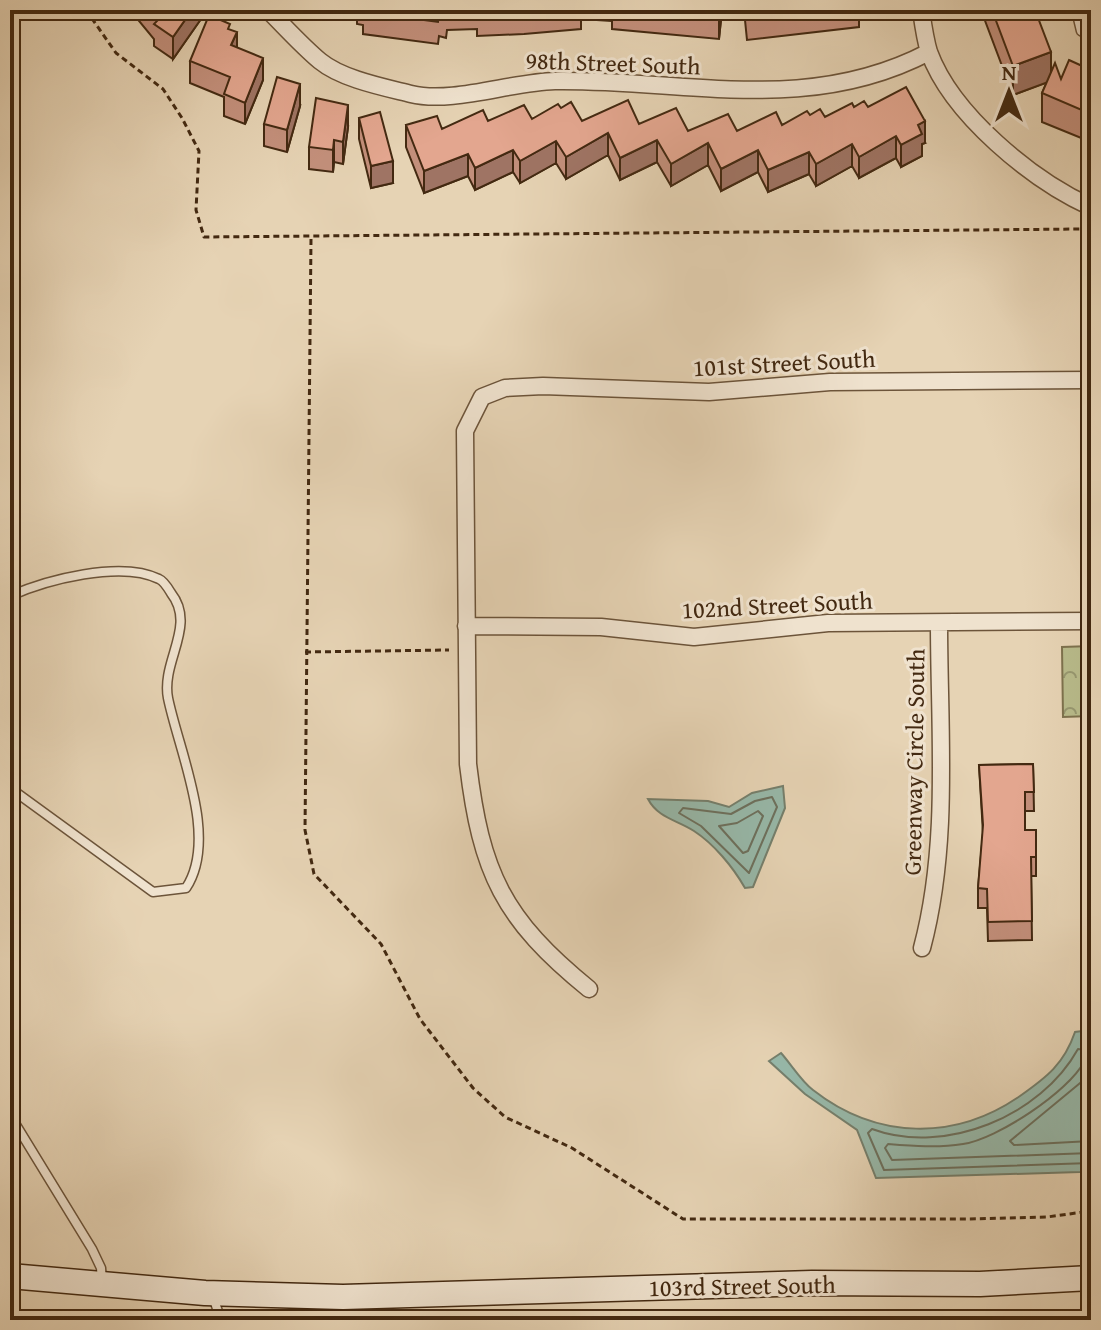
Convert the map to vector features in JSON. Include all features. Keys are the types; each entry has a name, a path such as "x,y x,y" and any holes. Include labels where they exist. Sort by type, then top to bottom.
{"street":[{"name":"98th Street South","path":"268,10 323,63 415,95 457,94 514,83 555,81 782,92 855,83 900,68 929,52"},
{"path":"921,10 929,52 945,82 1013,159 1091,207"},
{"name":"101st Street South","path":"466,626 465,431 482,397 505,388 543,386 709,392 830,382 1091,380"},
{"name":"102nd Street South","path":"466,626 601,627 694,637 828,623 1091,621"},
{"name":"Greenway Circle South","path":"922,948 935,901 940,859 939,623"},
{"path":"466,626 468,764 474,812 488,867 504,903 537,945 589,989"},
{"name":"103rd Street South","path":"10,1276 211,1293 343,1297 812,1283 980,1284 1091,1278"}],"lane":[{"path":"1076,10 1081,31 1091,37"},
{"path":"10,596 44,581 127,571 161,579 181,605 182,625 168,672 167,694 196,810 200,845 196,873 186,888 153,892 12,789 10,764"},
{"path":"10,1115 92,1249 101,1268 102,1283"},
{"path":"211,1293 221,1320"}],"path":[{"path":"86,10 116,53 163,89 182,118 199,151 196,210 204,237 1081,229 1091,232"},
{"path":"305,652 449,650"}],"green space":[{"path":"1091,646 1091,716 1063,717 1062,647"}],"water":[{"path":"783,786 785,808 753,887 745,888 709,842 662,815 648,799 708,801 729,807 752,793"},
{"path":"1082,1031 1091,1050 1091,1171 876,1178 857,1130 805,1094 769,1061 781,1053 813,1090 863,1118 889,1126 916,1129 943,1127 995,1111 1020,1096 1054,1069 1066,1053 1075,1032"}],"building":[{"path":"148,10 192,10 173,37 154,24 157,21"},
{"path":"364,10 447,10 446,16 439,14 438,22"},
{"path":"477,10 549,10 477,14"},
{"path":"643,10 720,10 719,17"},
{"path":"992,10 1035,10 1051,52 1013,66"},
{"path":"209,15 230,24 228,29 237,32 231,45 263,58 245,103 224,94 230,77 190,61"},
{"path":"1069,60 1091,70 1091,114 1042,93 1055,63 1061,79"},
{"path":"277,77 300,84 287,130 264,124"},
{"path":"906,87 925,121 918,125 922,134 901,145 896,136 859,157 852,144 816,164 809,152 768,170 758,150 721,169 708,143 671,164 657,140 620,158 608,133 566,157 556,141 520,161 513,150 475,168 468,154 424,171 406,125 437,116 442,129 483,110 488,121 524,105 532,119 558,104 561,108 571,102 582,121 628,100 639,124 676,108 688,131 728,114 737,131 776,112 782,125 807,111 810,115 820,109 825,117 852,103 854,107 864,101 868,107"},
{"path":"316,98 348,105 343,142 334,140 333,150 309,147"},
{"path":"380,112 393,161 371,166 359,118"},
{"path":"1033,764 1034,792 1025,792 1025,830 1036,830 1036,857 1031,857 1032,921 988,922 987,889 978,888 983,825 979,765"},
{"path":"1085,802 1091,802 1091,828 1085,828"}]}
